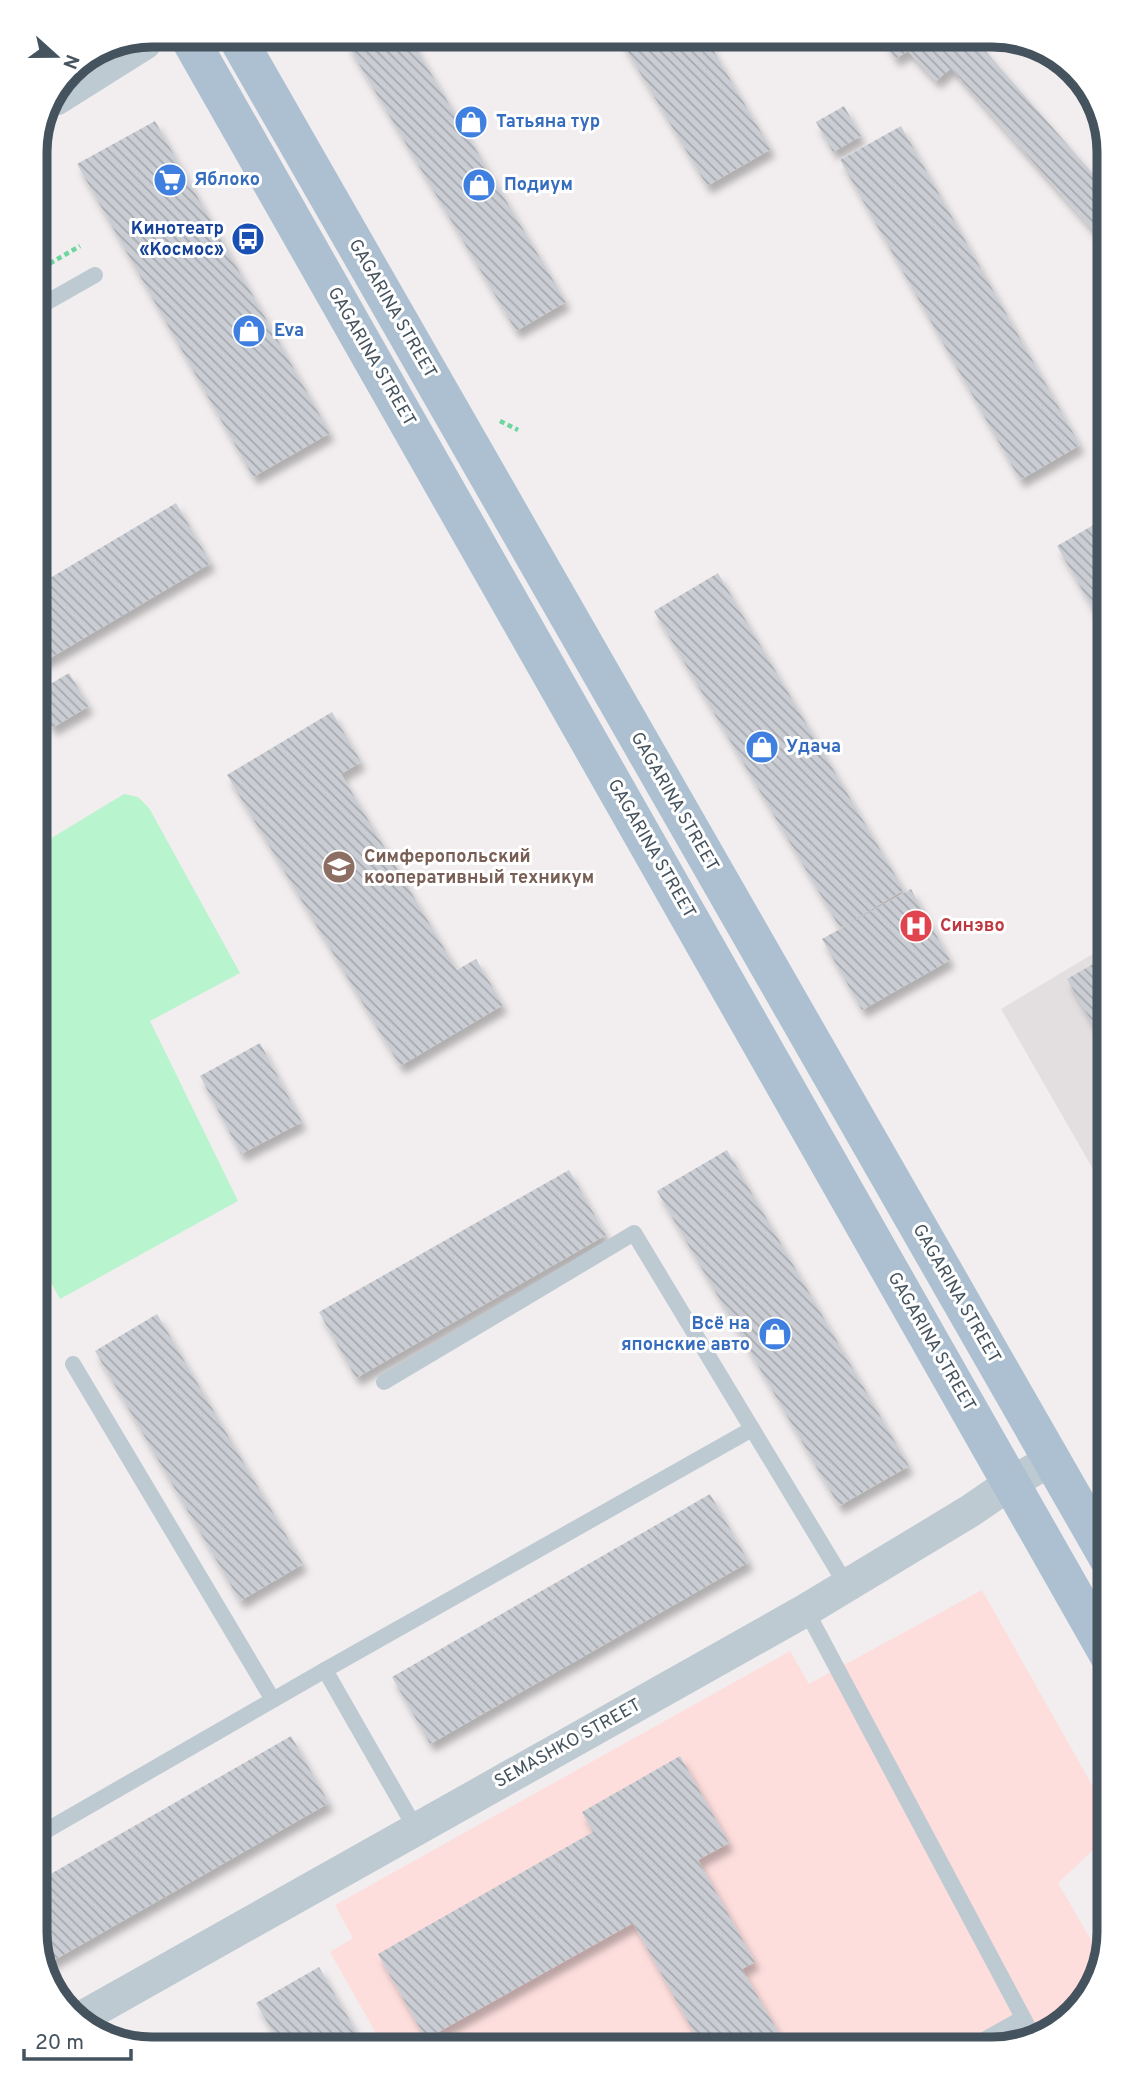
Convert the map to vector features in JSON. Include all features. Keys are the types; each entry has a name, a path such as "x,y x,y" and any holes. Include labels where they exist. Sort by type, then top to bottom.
{"main road":[{"name":"GAGARINA STREET","path":"194,47 1097,1635"},
{"name":"GAGARINA STREET","path":"242,47 1097,1539"}],"street":[{"path":"66,93 137,49"},
{"name":"SEMASHKO STREET","path":"87,2014 806,1610 1051,1460"}],"lane":[{"path":"47,302 95,275"},
{"path":"384,1382 634,1233 846,1586"},
{"path":"73,1364 273,1700"},
{"path":"47,1831 325,1670 752,1429"},
{"path":"806,1610 1029,2030"},
{"path":"325,1670 416,1829"},
{"path":"989,2037 1023,2018"}],"path":[{"path":"47,265 80,246"},
{"path":"494,419 518,430"}],"shaded area":[{"path":"1097,951 1097,1176 1001,1009"},
{"path":"982,1590 1097,1794 1097,1846 1058,1883 1095,1947 1095,1952 1086,1978 1061,2011 1032,2029 992,2037 378,2037 330,1952 353,1938 335,1905 790,1651 809,1684"}],"green space":[{"path":"124,794 138,797 149,808 240,973 150,1021 238,1201 60,1299 47,1275 47,841"}],"building":[{"path":"349,47 416,47 566,302 516,331"},
{"path":"625,47 711,47 771,149 707,186"},
{"path":"888,47 955,47 959,51 964,47 982,47 1097,178 1097,234 951,68 936,81 908,51 895,59"},
{"path":"844,106 861,136 833,152 816,122"},
{"path":"155,121 330,433 253,477 77,164"},
{"path":"901,126 1080,445 1020,480 840,160"},
{"path":"176,503 211,563 47,660 47,580"},
{"path":"1097,523 1097,616 1057,546"},
{"path":"718,573 904,890 840,928 654,611"},
{"path":"69,673 89,706 52,728 47,720 47,686"},
{"name":"Симферопольский кооперативный техникум","path":"332,712 361,762 341,774 457,970 476,959 503,1005 400,1066 227,775"},
{"path":"911,889 950,960 862,1010 822,939"},
{"path":"1097,962 1097,1032 1067,979"},
{"path":"260,1043 302,1122 241,1154 200,1076"},
{"path":"727,1150 909,1466 839,1506 657,1191"},
{"path":"569,1170 606,1235 356,1378 319,1312"},
{"path":"157,1314 303,1564 240,1601 95,1351"},
{"path":"710,1494 749,1562 430,1744 392,1677"},
{"path":"291,1736 329,1803 52,1961 47,1932 47,1876"},
{"path":"680,1756 729,1843 698,1860 755,1962 742,1969 781,2037 697,2037 633,1923 430,2037 425,2037 378,1954 593,1832 582,1812"},
{"path":"319,1967 359,2037 276,2037 256,2003"}],"place":[{"name":"Татьяна тур","path":"471,122"},
{"name":"Яблоко","path":"170,180"},
{"name":"Подиум","path":"479,185"},
{"name":"Кинотеатр «Космос»","path":"248,239"},
{"name":"Eva","path":"249,331"},
{"name":"Удача","path":"762,747"},
{"name":"Симферопольский кооперативный техникум","path":"339,867"},
{"name":"Синэво","path":"916,926"},
{"name":"Всё на японские авто","path":"775,1334"}]}
